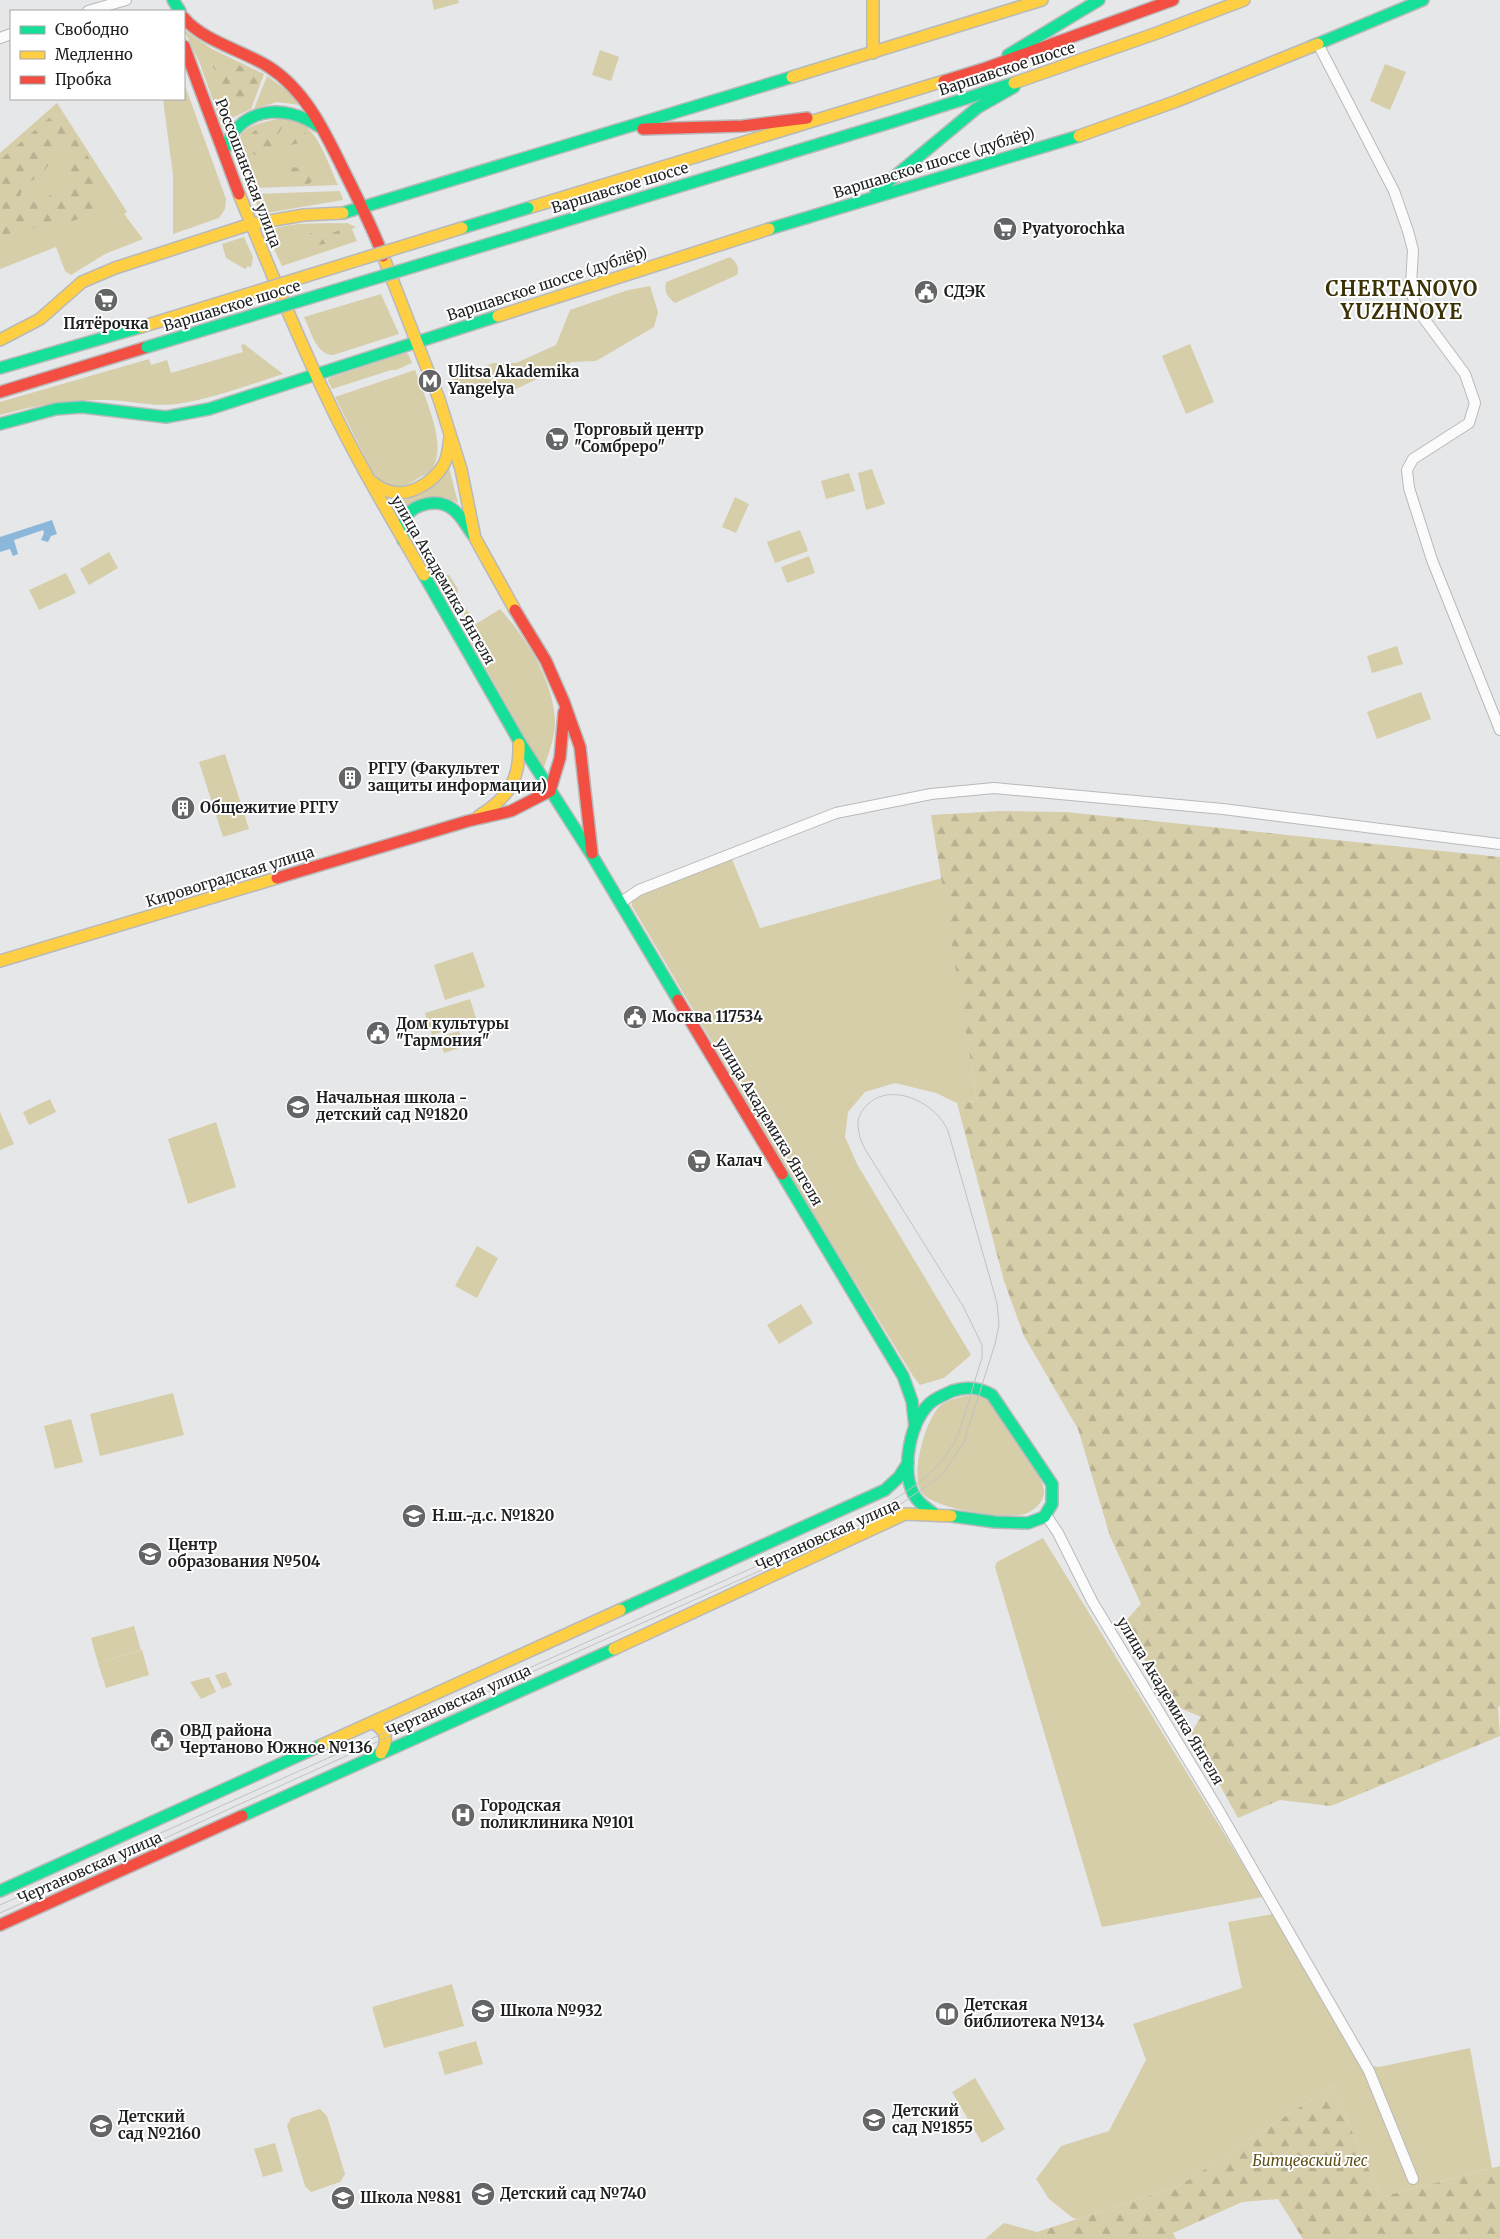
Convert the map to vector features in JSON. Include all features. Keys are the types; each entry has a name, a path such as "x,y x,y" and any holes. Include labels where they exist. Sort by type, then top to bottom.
{"main road":[{"path":"873,0 873,53"},
{"path":"0,340 30,326 74,288 91,278 115,268 251,224 304,215 347,213 1042,0"},
{"path":"986,68 1059,26 1099,0"},
{"name":"Варшавское шоссе","path":"0,368 141,327 986,68 1173,0"},
{"name":"Варшавское шоссе","path":"0,392 1026,80 1169,30 1244,0"},
{"name":"Варшавское шоссе (дублёр)","path":"0,424 56,409 82,407 104,408 149,416 181,416 209,409 316,376 738,238 1099,130 1318,44 1423,0"},
{"path":"185,20 188,24 203,33 269,67 289,82 302,95 324,132 363,208"},
{"name":"Россошанская улица","path":"185,49 251,224 286,309"},
{"path":"869,198 977,108 1026,80"},
{"path":"224,152 228,136 237,127 259,115 278,111 302,115 324,132"},
{"path":"614,130 681,126 743,126 828,115"},
{"name":"улица Академика Янгеля","path":"363,208 374,230 418,342 451,436 461,469 475,538 490,568 546,662 564,702 580,747 593,857"},
{"name":"улица Академика Янгеля","path":"286,309 316,376 403,542 519,742 593,857 904,1376"},
{"path":"368,478 389,492 396,493 412,490 430,480 440,470 448,454 451,436"},
{"path":"403,542 404,522 408,514 429,503 438,503 452,508 475,538"},
{"path":"550,791 560,758 564,702"},
{"name":"Кировоградская улица","path":"468,821 496,804 514,784 521,760 519,742"},
{"name":"Кировоградская улица","path":"0,962 468,821 519,809 550,791"},
{"path":"904,1376 917,1391 926,1394 960,1388"},
{"path":"904,1376 916,1411 915,1427"},
{"name":"Чертановская улица","path":"0,1925 735,1594 906,1514 933,1513 1018,1524 1037,1521 1046,1515 1052,1507 1054,1497 1052,1484 992,1395 981,1388 960,1388 938,1397 928,1404 915,1427 908,1462 911,1488 923,1505 933,1513"},
{"name":"Чертановская улица","path":"0,1891 885,1490 899,1477 908,1462"},
{"path":"373,1723 380,1726 386,1738 386,1747 381,1753"}],"street":[{"path":"91,10 126,0"},
{"path":"1318,44 1394,191 1413,250 1411,284 1413,298 1419,312 1465,374 1475,403 1468,423 1413,459 1407,470 1409,488 1432,560 1500,730"},
{"path":"620,903 639,890 820,818 853,808 972,789 994,788 1223,809 1500,844"},
{"name":"улица Академика Янгеля","path":"1046,1515 1058,1533 1092,1601 1271,1900 1370,2071 1413,2179"}],"green space":[{"path":"432,0 458,0 459,3 434,10"},
{"path":"185,31 212,49 264,74 251,109 234,117 224,131 200,64"},
{"path":"600,50 619,57 611,81 592,75"},
{"path":"220,58 253,71 258,76 259,82 249,106 238,112 232,111 227,104 222,89 221,77 213,67 214,61"},
{"path":"1385,64 1406,72 1390,110 1370,101"},
{"path":"267,76 293,95 300,105 277,102 254,109"},
{"path":"185,86 226,199 225,209 219,218 173,234 173,175 163,100 185,100"},
{"path":"57,103 127,212 124,214 143,239 105,254 71,275 65,271 56,247 0,269 0,153"},
{"path":"54,114 62,114 103,181 96,205 82,218 45,229 33,228 12,243 0,242 0,160","holes":["60,143 66,145 73,157 69,177 62,188 51,195 26,204 20,202 24,188 48,166 54,146"]},
{"path":"285,117 305,125 312,133 325,154 338,185 251,188 240,155 240,139 243,132 263,122"},
{"path":"275,125 282,127 279,133 280,140 290,133 303,129 307,134 304,140 299,143 255,155 242,142 257,129"},
{"path":"286,167 315,169 311,174 312,181 308,185 291,185 280,170"},
{"path":"340,191 343,200 260,214 253,194"},
{"path":"347,223 356,227 352,229 357,241 282,266 268,236 268,232 284,226"},
{"path":"340,230 340,236 329,243 303,248 301,242 310,233 329,234"},
{"path":"244,237 253,257 251,268 248,266 245,269 226,258 222,244"},
{"path":"730,257 737,265 737,275 675,303 668,296 665,289 666,282"},
{"path":"650,286 658,312 654,327 596,361 572,362 502,396 470,391 449,381 493,363 516,363 556,345 570,310 628,290"},
{"path":"381,294 399,334 333,355 327,354 318,347 304,317"},
{"path":"244,344 283,374 217,395 177,404 151,404 109,400 81,401 27,408 0,415 0,402 149,359 151,365 167,360 171,373 243,352 241,345"},
{"path":"1190,344 1214,402 1186,414 1162,356"},
{"path":"405,353 408,354 412,363 396,370 332,389 328,381 329,378"},
{"path":"415,370 429,407 437,436 438,450 436,462 426,474 408,484 395,487 379,480 372,471 335,397"},
{"path":"449,468 458,503 445,497 400,516 392,502 409,498 424,490"},
{"path":"872,469 885,504 866,510 858,473"},
{"path":"849,473 855,491 826,499 821,481"},
{"path":"735,497 749,504 736,533 722,527"},
{"path":"800,530 808,551 775,563 767,542"},
{"path":"109,552 118,568 89,585 80,569"},
{"path":"809,556 815,573 787,583 781,567"},
{"path":"66,573 76,593 39,610 29,590"},
{"path":"431,574 449,575 458,589 455,615"},
{"path":"465,607 476,624 500,609 510,620 537,661 550,691 555,722 553,740 543,770 466,633 463,620"},
{"path":"1397,646 1403,664 1372,673 1367,656"},
{"path":"1421,692 1431,719 1377,739 1367,712"},
{"path":"225,754 249,829 223,837 199,762"},
{"path":"1001,811 1066,812 1500,857 1500,1706 1498,1707 1500,1736 1331,1806 1280,1800 1238,1818 1191,1733 1201,1717 1171,1704 1123,1624 1141,1604 1110,1536 1078,1429 1024,1336 1004,1281 957,1103 977,1101 931,815"},
{"path":"732,859 760,928 942,878 977,1101 957,1103 936,1093 895,1083 865,1092 848,1112 845,1137 857,1164 971,1355 944,1378 920,1385 913,1376 808,1205 632,906 632,897 644,891"},
{"path":"473,952 485,987 445,1000 434,965"},
{"path":"470,999 477,1021 432,1035 425,1013"},
{"path":"459,1031 464,1046 444,1053 439,1037"},
{"path":"50,1099 56,1112 29,1125 23,1112"},
{"path":"0,1112 14,1144 0,1150"},
{"path":"216,1122 236,1187 188,1204 168,1139"},
{"path":"477,1246 498,1258 477,1298 455,1286"},
{"path":"801,1304 813,1323 779,1344 767,1325"},
{"path":"173,1393 184,1435 100,1456 90,1414"},
{"path":"970,1395 985,1397 1028,1458 1042,1482 1044,1495 1040,1503 1029,1512 1011,1516 984,1514 940,1504 922,1493 918,1485 918,1461 930,1422 941,1405"},
{"path":"71,1419 83,1462 55,1469 44,1426"},
{"path":"1043,1538 1263,1897 1102,1927 995,1567 997,1562"},
{"path":"134,1626 141,1650 98,1663 91,1638"},
{"path":"142,1650 149,1675 106,1688 98,1663"},
{"path":"226,1672 232,1685 222,1689 215,1675"},
{"path":"209,1677 216,1692 201,1699 190,1682"},
{"path":"1273,1914 1362,2065 1379,2067 1470,2048 1492,2168 1381,2197 1332,2086 1179,2186 1077,2219 1073,2218 1049,2199 1036,2179 1061,2146 1109,2131 1146,2060 1133,2024 1242,1988 1228,1922"},
{"path":"452,1984 464,2026 384,2048 372,2007"},
{"path":"476,2041 483,2064 445,2075 438,2052"},
{"path":"975,2078 1005,2129 982,2143 952,2092"},
{"name":"Битцевский лес","path":"1332,2086 1381,2197 1500,2166 1500,2239 1303,2239 1278,2199 1242,2202 1173,2233 1176,2239 1041,2239 1037,2232 1179,2186"},
{"path":"320,2109 327,2116 345,2174 340,2182 311,2192 305,2186 287,2126 291,2118"},
{"path":"275,2143 283,2171 263,2177 254,2149"},
{"path":"1004,2223 1037,2232 1041,2239 985,2239"}],"water":[{"path":"52,520 57,534 51,536 48,542 41,540 44,533 43,530 14,540 18,554 13,556 10,549 0,552 0,537"}],"tram line":[{"path":"0,1905 788,1552 882,1506 906,1492 927,1476 944,1458 956,1438 982,1358 982,1345 963,1306 865,1149 860,1137 858,1123 861,1113 868,1104 878,1097 890,1095 901,1095 913,1099 934,1112 942,1121 948,1131 997,1303 999,1325 995,1344 964,1442 942,1475 895,1508 791,1557 507,1683 0,1913"}],"traffic: fast":[{"path":"173,0 179,10"},
{"path":"1008,55 1099,0"},
{"path":"1310,47 1423,0"},
{"path":"343,213 792,77"},
{"path":"535,230 1014,83"},
{"path":"876,192 977,108 1014,87"},
{"path":"224,152 230,137 239,126 250,118 263,114 276,112 290,114 304,118 318,126"},
{"path":"769,229 1079,136"},
{"path":"462,228 528,208"},
{"path":"147,347 535,230"},
{"path":"0,424 56,409 82,407 166,417 209,409 498,316"},
{"path":"0,368 141,327"},
{"path":"403,540 404,522 410,512 420,506 433,503 446,505 455,511 473,535"},
{"path":"424,575 519,741 593,857 678,1000"},
{"path":"782,1174 903,1376 912,1401 915,1427"},
{"path":"933,1513 916,1498 909,1481 908,1457 913,1433 922,1412 934,1400 957,1389 978,1389 992,1395 1052,1484 1052,1504 1044,1517 1028,1523 995,1522 951,1516"},
{"path":"620,1610 885,1490 899,1477 908,1463"},
{"path":"242,1816 614,1649"},
{"path":"0,1891 322,1745"}],"traffic: slow":[{"path":"873,0 873,53"},
{"path":"792,77 1042,0"},
{"path":"1014,83 1157,33 1244,0"},
{"path":"1079,136 1177,101 1318,44"},
{"path":"528,208 944,81"},
{"path":"239,194 292,321 337,419 373,487 424,575"},
{"path":"0,340 40,319 82,282 115,268 251,224 304,215 343,213"},
{"path":"141,327 462,228"},
{"path":"498,316 769,229"},
{"path":"383,256 439,399 461,469 475,538 515,610"},
{"path":"371,481 383,489 396,493 420,487 440,471 447,454 450,437"},
{"path":"479,816 498,802 511,786 517,768 519,744"},
{"path":"0,961 277,878"},
{"path":"614,1649 905,1514 951,1516"},
{"path":"322,1745 620,1610"},
{"path":"373,1723 381,1729 385,1736 385,1744 381,1753"}],"traffic: jam":[{"path":"944,81 986,68 1173,0"},
{"path":"185,19 202,33 269,67 283,77 306,102 324,131 383,256"},
{"path":"185,49 239,194"},
{"path":"643,129 743,126 807,118"},
{"path":"0,392 147,347"},
{"path":"515,610 546,661 564,702 580,747 592,853"},
{"path":"550,791 560,758 564,712"},
{"path":"277,878 468,821 511,811 550,791"},
{"path":"678,1000 782,1174"},
{"path":"0,1925 242,1816"}],"place":[{"name":"Pyatyorochka","path":"1005,229"},
{"name":"СДЭК","path":"926,292"},
{"name":"Пятёрочка","path":"106,300"},
{"name":"Ulitsa Akademika Yangelya","path":"430,381"},
{"name":"Торговый центр \"Сомбреро\"","path":"557,439"},
{"name":"РГГУ (Факультет защиты информации)","path":"350,778"},
{"name":"Общежитие РГГУ","path":"183,808"},
{"name":"Москва 117534","path":"635,1017"},
{"name":"Дом культуры \"Гармония\"","path":"378,1033"},
{"name":"Начальная школа - детский сад №1820","path":"298,1107"},
{"name":"Калач","path":"699,1161"},
{"name":"Н.ш.-д.с. №1820","path":"414,1516"},
{"name":"Центр образования №504","path":"150,1554"},
{"name":"ОВД района Чертаново Южное №136","path":"162,1740"},
{"name":"Городская поликлиника №101","path":"463,1815"},
{"name":"Школа №932","path":"483,2011"},
{"name":"Детская библиотека №134","path":"947,2014"},
{"name":"Детский сад №1855","path":"874,2120"},
{"name":"Детский сад №2160","path":"101,2126"},
{"name":"Детский сад №740","path":"483,2194"},
{"name":"Школа №881","path":"343,2198"}],"district":[{"name":"CHERTANOVO YUZHNOYE","path":"1402,300"}]}
